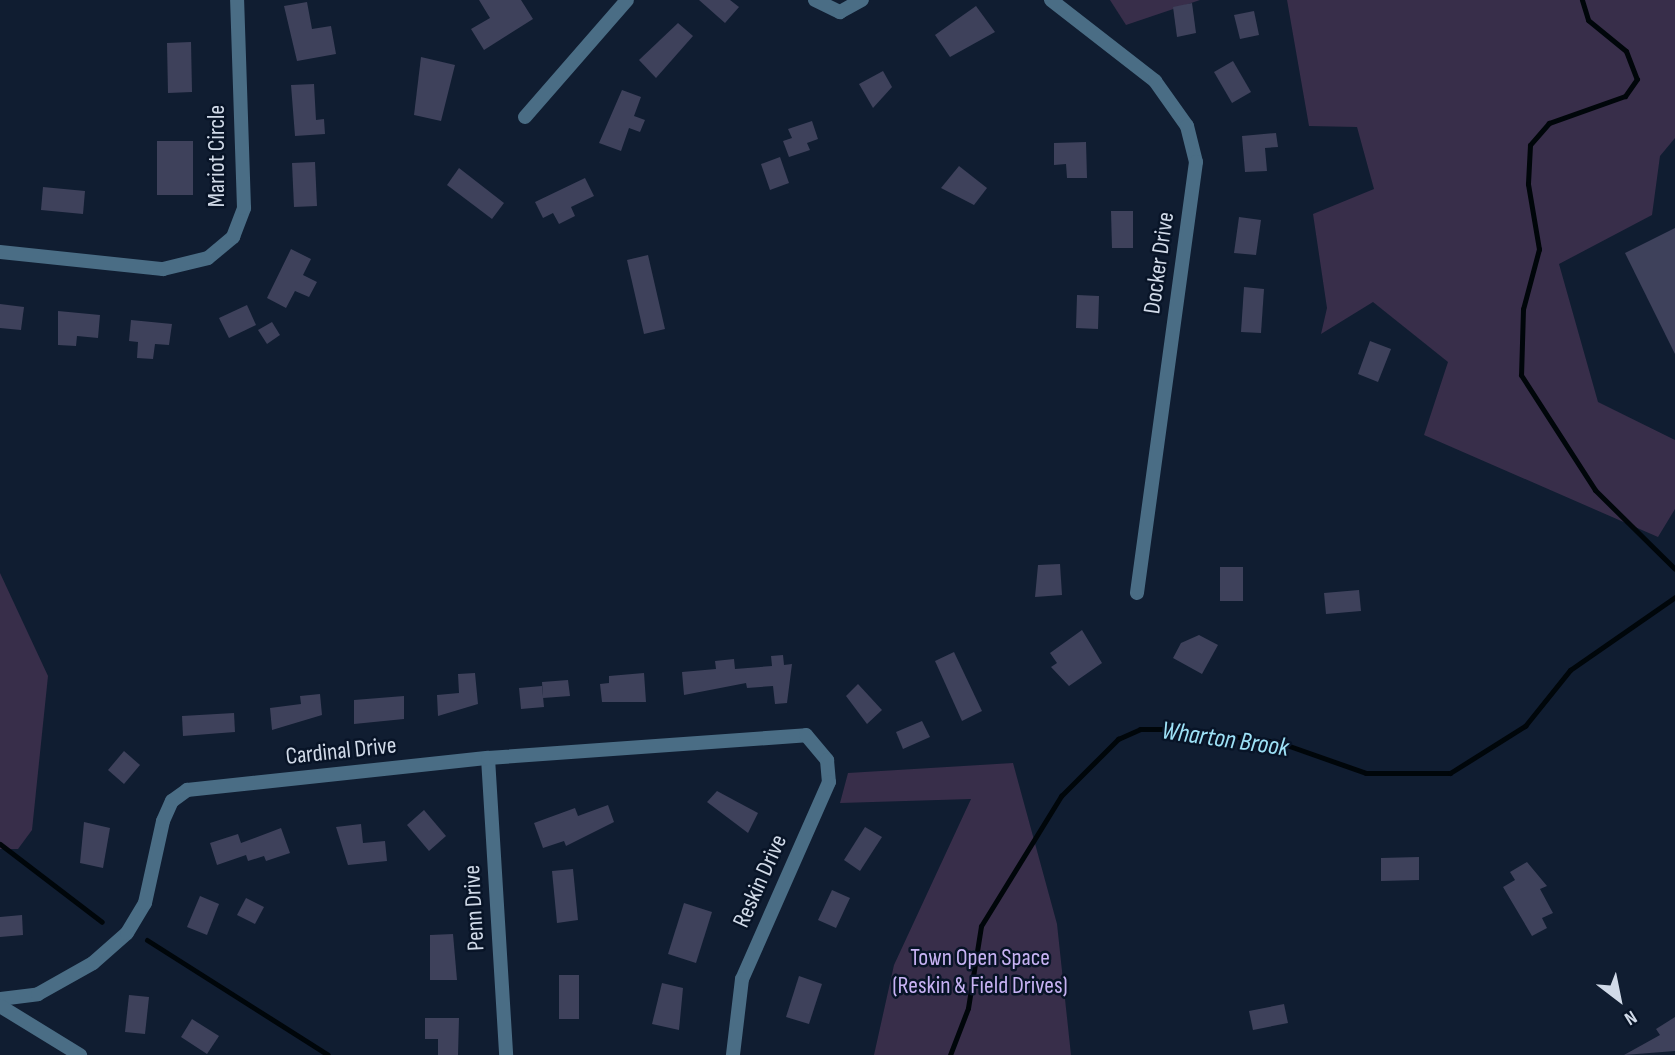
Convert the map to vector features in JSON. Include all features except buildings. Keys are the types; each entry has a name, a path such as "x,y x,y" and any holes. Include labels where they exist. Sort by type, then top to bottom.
{"street":[{"name":"Mariot Circle","path":"0,252 163,268 208,258 233,237 244,208 237,0"},
{"path":"525,117 627,0"},
{"path":"815,0 840,12 862,0"},
{"name":"Docker Drive","path":"1051,0 1155,81 1187,126 1196,162 1137,593"},
{"name":"Cardinal Drive","path":"0,999 38,994 93,963 127,933 145,903 163,821 172,801 187,790 488,758 806,735"},
{"name":"Reskin Drive","path":"733,1055 742,979 829,782 827,760 806,735"},
{"name":"Penn Drive","path":"488,758 506,1055"},
{"path":"0,1006 80,1055"}],"green space":[{"path":"1110,0 1200,0 1126,25"},
{"path":"1287,0 1675,0 1675,138 1660,156 1652,215 1559,264 1598,402 1675,440 1675,509 1658,537 1424,435 1448,362 1373,302 1321,334 1327,308 1313,214 1374,189 1357,127 1309,126"},
{"path":"0,573 48,676 32,830 18,849 0,849"},
{"name":"Town Open Space (Reskin & Field Drives)","path":"1013,763 1057,924 1071,1055 874,1055 894,965 971,799 840,803 848,773"}],"waterway":[{"name":"Wharton Brook","path":"1582,0 1588,20 1626,51 1637,79 1625,96 1549,123 1530,145 1528,184 1539,249 1523,309 1521,375 1595,490 1675,569"},
{"name":"Wharton Brook","path":"950,1055 968,1008 981,926 1061,796 1118,739 1140,729 1175,729 1278,742 1366,773 1450,773 1525,726 1570,670 1675,597"},
{"path":"0,844 102,922"},
{"path":"147,940 328,1055"}]}
